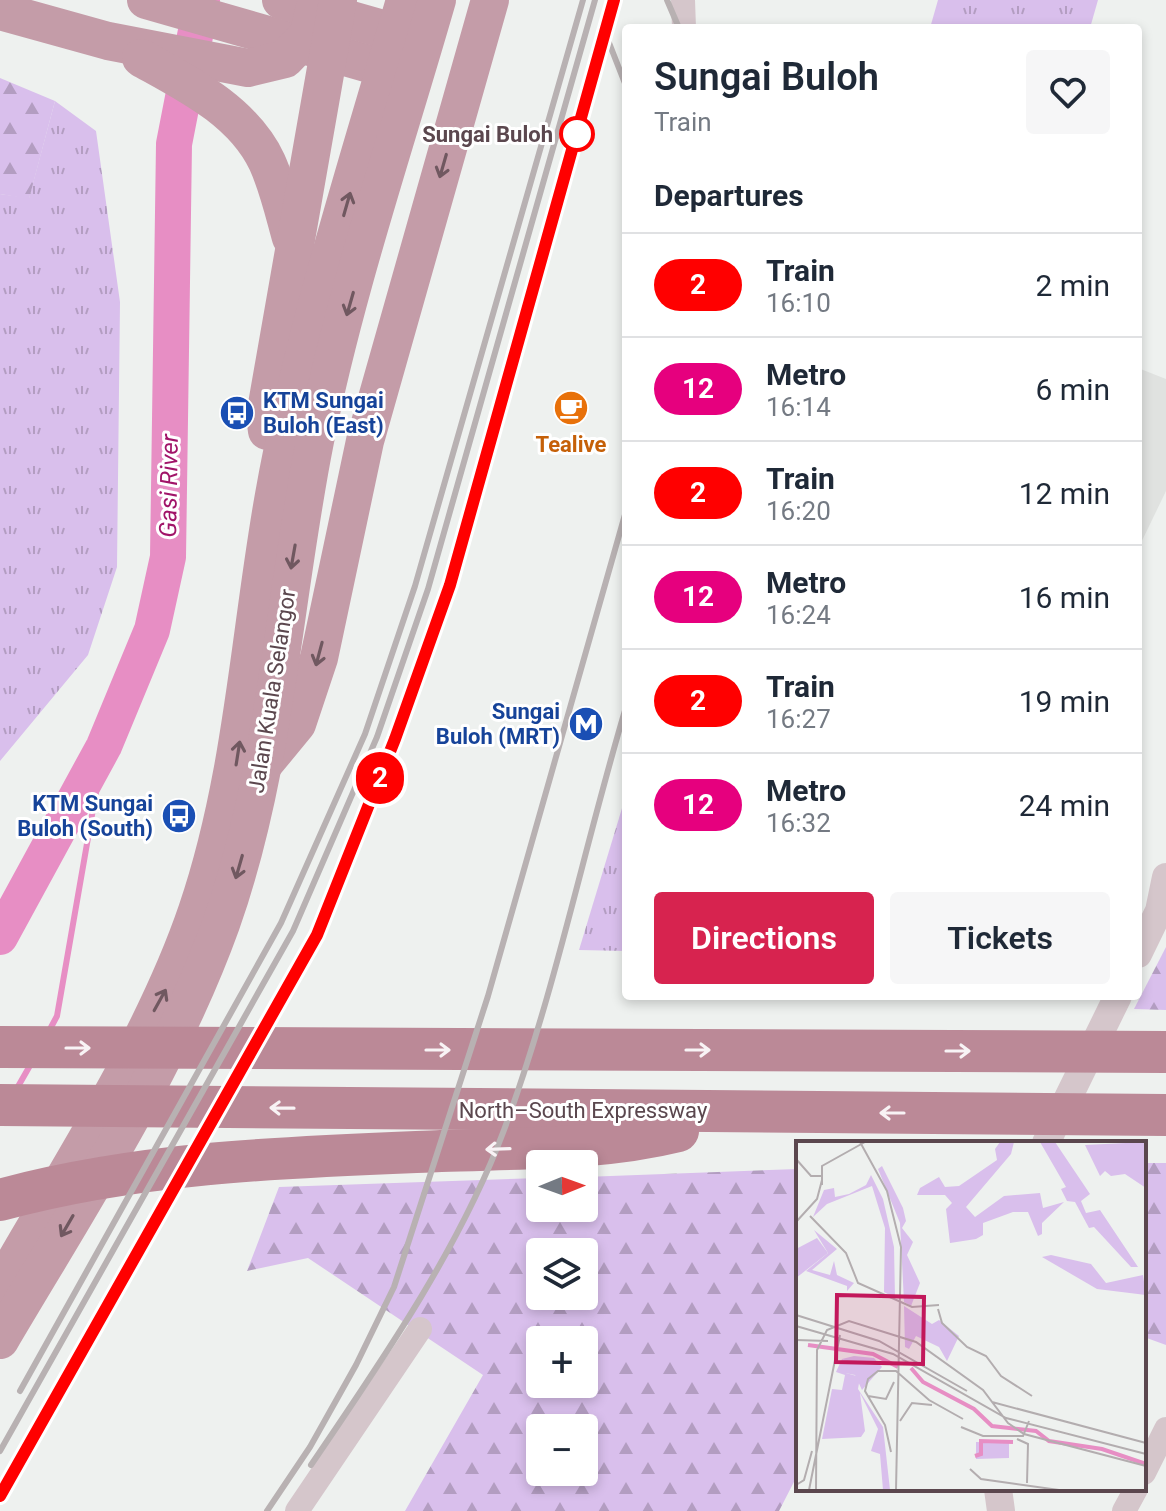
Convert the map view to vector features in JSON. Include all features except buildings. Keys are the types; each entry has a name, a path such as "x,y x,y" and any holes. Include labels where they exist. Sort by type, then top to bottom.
{"highway":[{"path":"146,0 469,73"},
{"path":"281,0 469,73"},
{"path":"0,11 108,41 211,77 285,59 308,35 317,0"},
{"path":"274,497 265,416 338,0"},
{"name":"Jalan Kuala Selangor","path":"0,1289 168,986 196,913 237,760 274,497 307,342 405,0"},
{"name":"Jalan Kuala Selangor","path":"0,1340 109,1153 193,995 235,882 264,764 291,570 316,437 337,347 437,0"},
{"path":"264,764 297,724 319,658 365,441 490,0"},
{"path":"211,77 232,116 266,159 294,249"},
{"path":"0,1047 1166,1052"},
{"name":"North–South Expressway","path":"0,1105 1166,1115"},
{"path":"0,1200 65,1182 146,1170 312,1156 582,1146 675,1132 740,1112"}],"street":[{"path":"683,0 684,24"},
{"path":"1142,946 1159,911 1166,877"},
{"path":"1047,1141 1116,1000"},
{"path":"297,1511 420,1329"},
{"path":"1146,1421 1166,1429 1146,1469"},
{"path":"998,1491 1001,1511"},
{"path":"1124,1511 1135,1491"}],"shaded area":[{"path":"1142,370 1166,379 1166,491 1142,541"}],"green space":[{"path":"938,0 1098,0 1091,24 931,24"},
{"path":"0,78 55,101 29,199 0,194"},
{"path":"55,101 96,131 120,302 117,567 88,655 0,761 0,194 29,198"},
{"path":"622,808 622,951 579,950"},
{"path":"1166,947 1166,1010 1134,1009 1139,1000 1142,1000 1142,994"},
{"path":"1146,1163 1166,1163 1166,1345 1146,1338"},
{"path":"796,1169 796,1478 779,1511 405,1511 483,1375 308,1258 247,1271 279,1187 526,1178 526,1222 598,1222 598,1176"}],"waterway":[{"name":"Gasi River","path":"0,937 104,746 152,630 168,557 174,144 202,0"},
{"path":"49,1031 57,1016 104,746"},
{"path":"16,1090 32,1062"}],"railway":[{"path":"20,1391 281,923 365,734 415,586 583,0"},
{"path":"0,1451 293,931 377,737 428,589 595,0"},
{"path":"0,1496 317,935 395,739 450,585 614,0"},
{"path":"667,0 677,24"},
{"path":"604,30 622,76"},
{"path":"267,1511 310,1447 356,1365 394,1287 488,996 622,525"},
{"path":"311,1465 417,1303 486,1174 539,1026 622,721"}],"train":[{"name":"2","path":"0,1496 317,935 395,739 450,585 614,0"}],"place":[{"name":"Sungai Buloh","path":"577,134"},
{"name":"Tealive","path":"571,408"},
{"name":"KTM Sungai Buloh (East)","path":"237,413"},
{"name":"Sungai Buloh (MRT)","path":"586,724"},
{"name":"KTM Sungai Buloh (South)","path":"179,816"}]}
